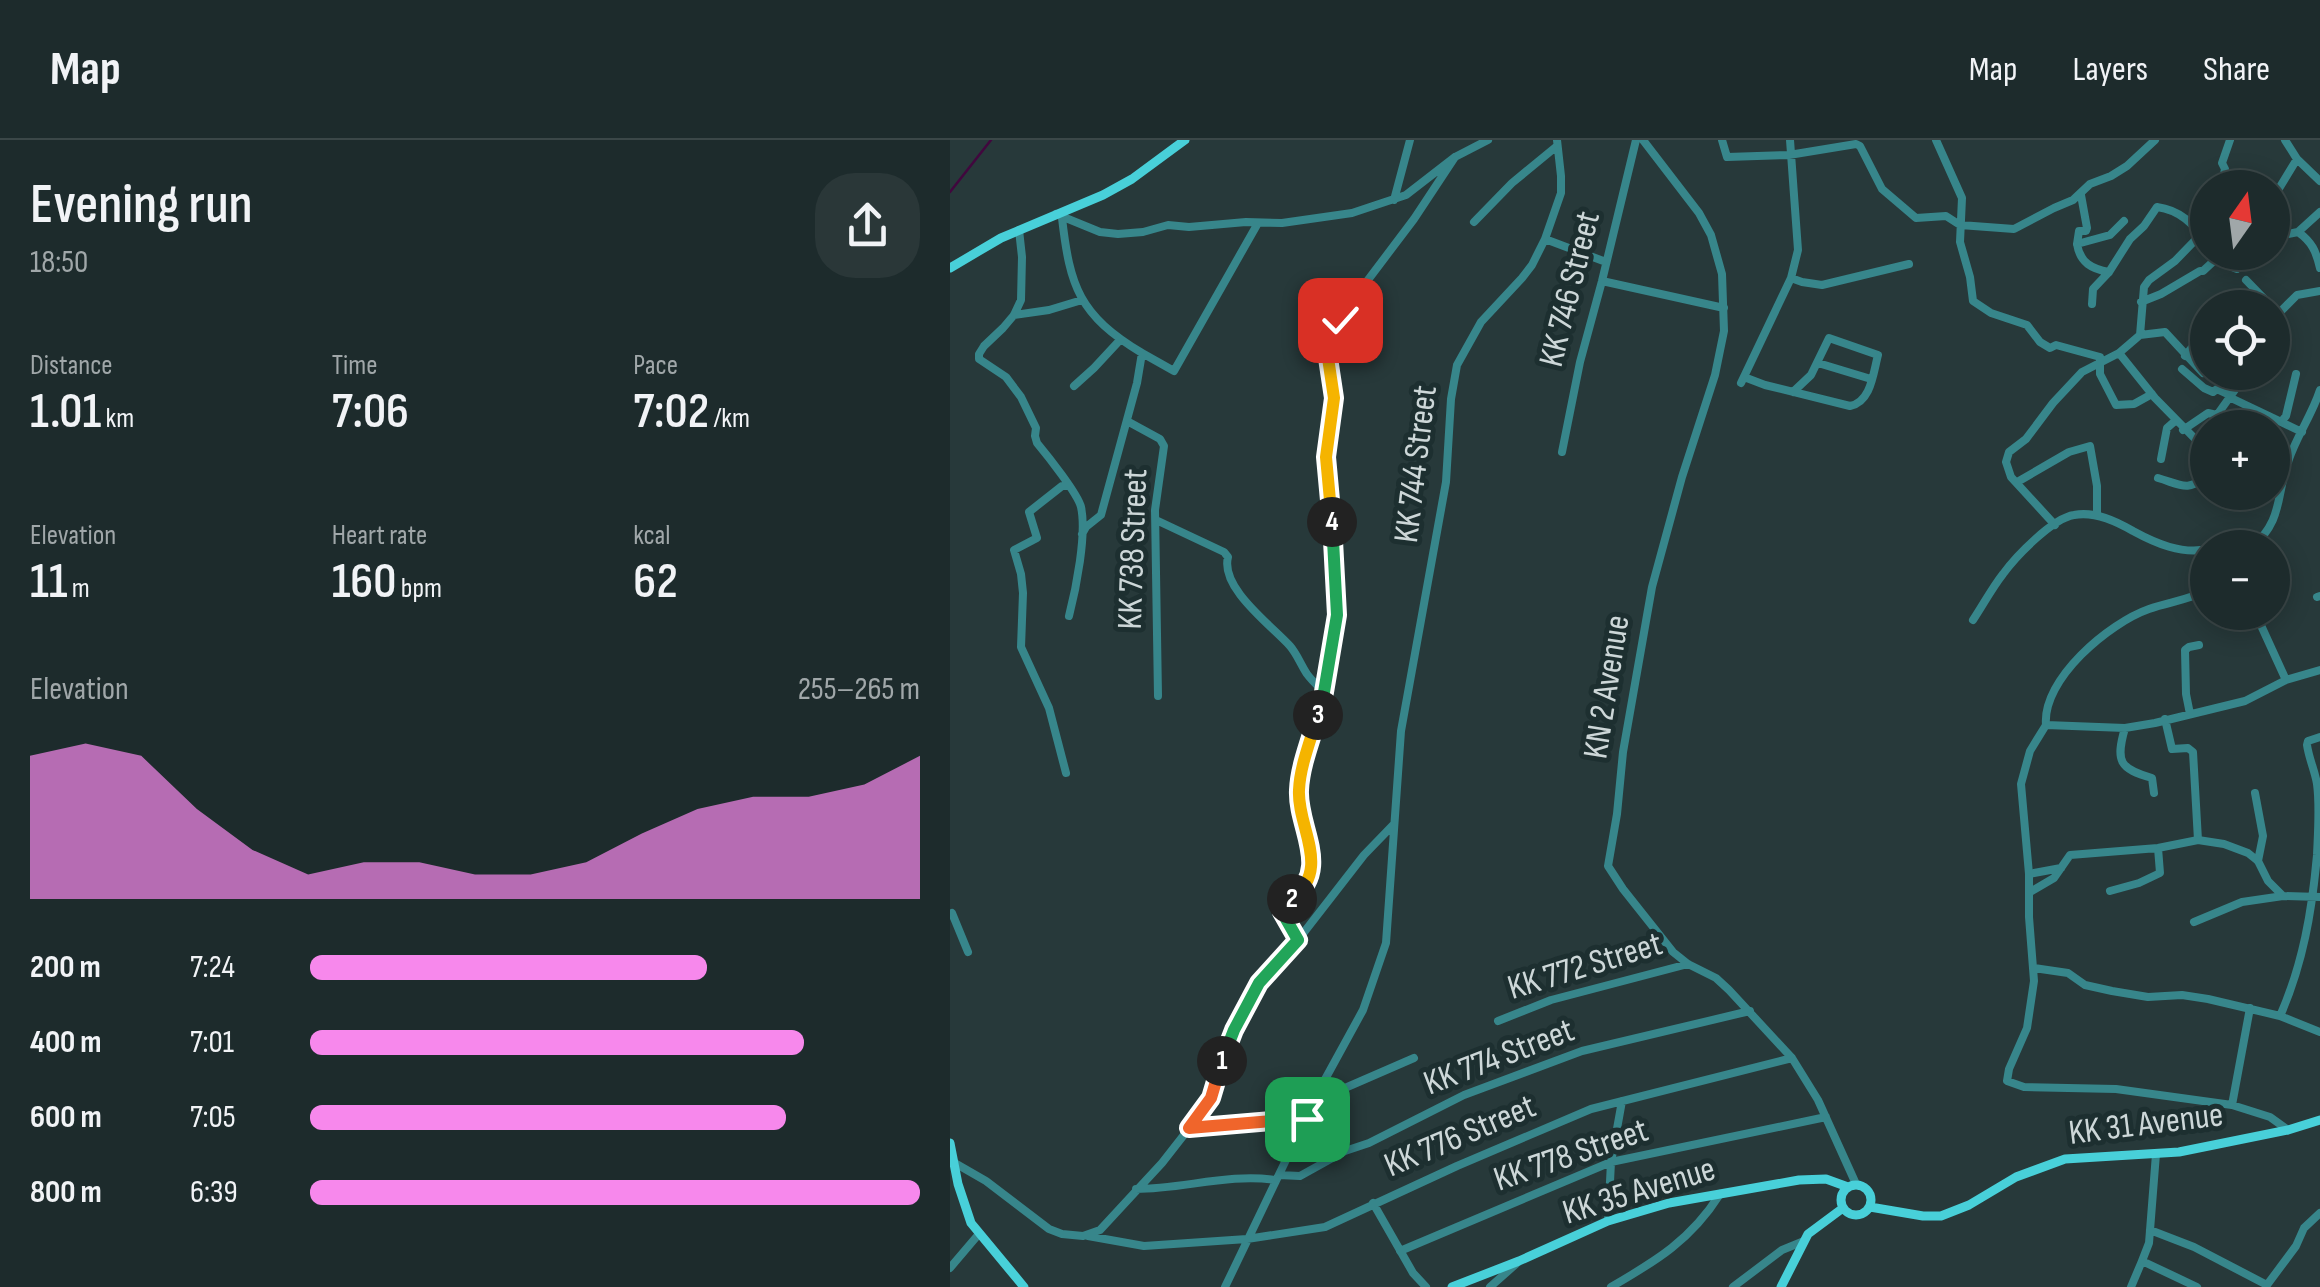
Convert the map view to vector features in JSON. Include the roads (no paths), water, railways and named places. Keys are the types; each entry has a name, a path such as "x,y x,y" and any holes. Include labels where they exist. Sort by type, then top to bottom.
{"main road":[{"path":"950,268 1019,230 1103,195 1185,140"},
{"name":"KK 31 Avenue","path":"1870,1207 1941,1216 2016,1177 2066,1160 2179,1152 2320,1120"},
{"path":"950,1143 954,1186 965,1210 978,1234 1024,1287"},
{"name":"KK 35 Avenue","path":"1452,1287 1608,1221 1669,1204 1811,1179 1852,1185"},
{"path":"1852,1185 1864,1186 1872,1199 1870,1207 1857,1215 1849,1213 1843,1208 1841,1196 1852,1185"},
{"path":"1780,1287 1813,1228 1843,1208"}],"street":[{"path":"1394,200 1410,140"},
{"path":"1059,216 1100,232 1118,234 1168,225 1282,223 1352,213 1394,200 1455,157 1488,140"},
{"name":"KK 746 Street","path":"1562,452 1580,362 1639,140"},
{"name":"KN 2 Avenue","path":"1639,140 1699,213 1711,235 1722,274 1724,330 1715,375 1652,587 1608,866 1673,952 1716,978 1792,1058 1826,1117 1852,1185"},
{"path":"1722,140 1726,157 1789,155 1856,144 1882,189 1911,214 1922,219 1946,216 1960,225 2014,229 2127,166 2155,140"},
{"path":"1790,140 1798,250 1791,278 1742,380 1793,392 1854,406 1862,402 1877,354 1832,338 1827,340 1818,363 1793,392"},
{"path":"1936,140 1962,198 1960,242 1973,301 1991,313 2027,325 2050,348 2056,345 2100,358 2100,374 2116,405 2134,404 2152,394"},
{"path":"2225,170 2222,162 2230,140"},
{"path":"2285,140 2296,158 2320,181"},
{"path":"1474,222 1557,143"},
{"name":"KK 744 Street","path":"1225,1287 1363,1010 1386,943 1400,730 1446,482 1457,365 1481,322 1522,278 1545,240 1560,193 1562,176 1557,143"},
{"path":"1298,940 1282,908 1302,892 1308,880 1311,845 1299,786 1324,692 1337,615 1326,465 1334,398 1328,358 1343,313 1455,157"},
{"path":"2289,170 2296,158"},
{"path":"2081,194 2087,228 2079,231 2080,256 2086,264 2109,272"},
{"path":"2092,304 2092,290 2157,207 2190,220"},
{"path":"2290,234 2298,232 2320,212"},
{"path":"1059,216 1067,264 1088,310 1120,340 1174,371 1258,223"},
{"path":"2077,244 2100,240 2124,221"},
{"path":"1019,230 1022,300 1014,315 984,346 979,360 1014,386 1036,428 1036,440 1081,506 1078,579 1070,616"},
{"path":"2298,232 2314,246 2320,268"},
{"path":"1545,240 1606,262"},
{"path":"2140,335 2144,287 2190,247"},
{"path":"1791,278 1822,285 1909,264"},
{"path":"2141,302 2200,270"},
{"path":"1602,280 1724,308"},
{"path":"2246,280 2254,290"},
{"path":"2290,302 2297,295 2320,291"},
{"path":"1014,315 1082,300"},
{"path":"2055,525 2011,477 2006,462 2009,452 2026,439 2082,372 2119,353 2140,335 2165,332 2190,361"},
{"path":"1074,386 1120,340"},
{"path":"2185,356 2190,350"},
{"name":"KK 738 Street","path":"1142,353 1127,421 1160,439 1165,454 1155,510 1158,696"},
{"path":"2119,353 2190,436"},
{"path":"1818,363 1871,379"},
{"path":"2182,369 2204,388 2213,392 2217,389 2257,410"},
{"path":"2287,410 2296,374"},
{"path":"2184,430 2208,412 2217,415 2234,390"},
{"path":"2290,458 2320,390"},
{"path":"2161,459 2168,428 2175,420"},
{"path":"1082,534 1101,515 1127,421"},
{"path":"2290,426 2302,432"},
{"path":"2019,481 2069,452 2090,446 2097,515"},
{"path":"2158,478 2190,486"},
{"path":"1066,773 1049,708 1021,647 1022,574 1014,550 1037,538 1029,512 1062,486 1068,486"},
{"path":"1973,620 2002,574 2050,527 2072,515 2097,515 2172,548 2190,551"},
{"path":"1156,520 1228,556 1229,574 1248,606 1292,648 1307,674 1324,692"},
{"path":"2190,598 2123,621 2067,670 2046,708 2046,725 2030,751 2021,784 2034,981 2027,1028 2007,1082 2024,1088 2116,1089 2232,1105 2270,1117 2288,1130"},
{"path":"2264,630 2286,680"},
{"path":"2190,714 2185,650 2198,645"},
{"path":"2046,725 2125,728 2245,700 2286,680 2320,670"},
{"path":"2164,719 2172,748 2193,752 2198,840"},
{"path":"2125,728 2121,753 2124,766 2152,778 2154,793"},
{"path":"2280,1016 2316,897 2318,798 2307,746 2308,741 2320,736"},
{"path":"2255,793 2263,836 2258,861"},
{"path":"1088,1236 1107,1222 1189,1128 1211,1098 1234,1030 1259,983 1394,824"},
{"path":"2030,892 2054,878 2070,855 2158,848 2198,840 2248,853 2282,896"},
{"path":"2110,891 2160,873 2158,848"},
{"path":"2029,874 2061,868"},
{"path":"2194,922 2242,902 2282,896 2316,897"},
{"path":"951,914 968,952"},
{"name":"KK 772 Street","path":"1498,1021 1550,1000 1688,964"},
{"path":"2034,968 2068,972 2085,985 2112,991 2148,996 2192,995 2280,1016 2320,1032"},
{"path":"2232,1105 2250,1008"},
{"name":"KK 774 Street","path":"1136,1189 1300,1176 1464,1095 1569,1056 1750,1011"},
{"path":"1315,1101 1414,1058"},
{"name":"KK 776 Street","path":"953,1162 1062,1234 1144,1246 1248,1239 1325,1228 1373,1203 1591,1109 1792,1058"},
{"path":"1608,1221 1611,1162 1622,1101"},
{"path":"1189,1128 1292,1116 1307,1119"},
{"name":"KK 778 Street","path":"1400,1251 1611,1162 1826,1117"},
{"path":"2131,1287 2149,1244 2156,1154"},
{"path":"1611,1287 1682,1241 1705,1218 1720,1194"},
{"path":"1373,1203 1413,1274 1426,1287"},
{"path":"2150,1230 2194,1247 2266,1286 2296,1246 2304,1228 2320,1213"},
{"path":"950,1268 978,1234"},
{"path":"1734,1287 1782,1250 1804,1241"},
{"path":"1490,1287 1520,1261"},
{"path":"2142,1261 2196,1287"}],"waterway":[{"path":"950,192 991,140"}]}
